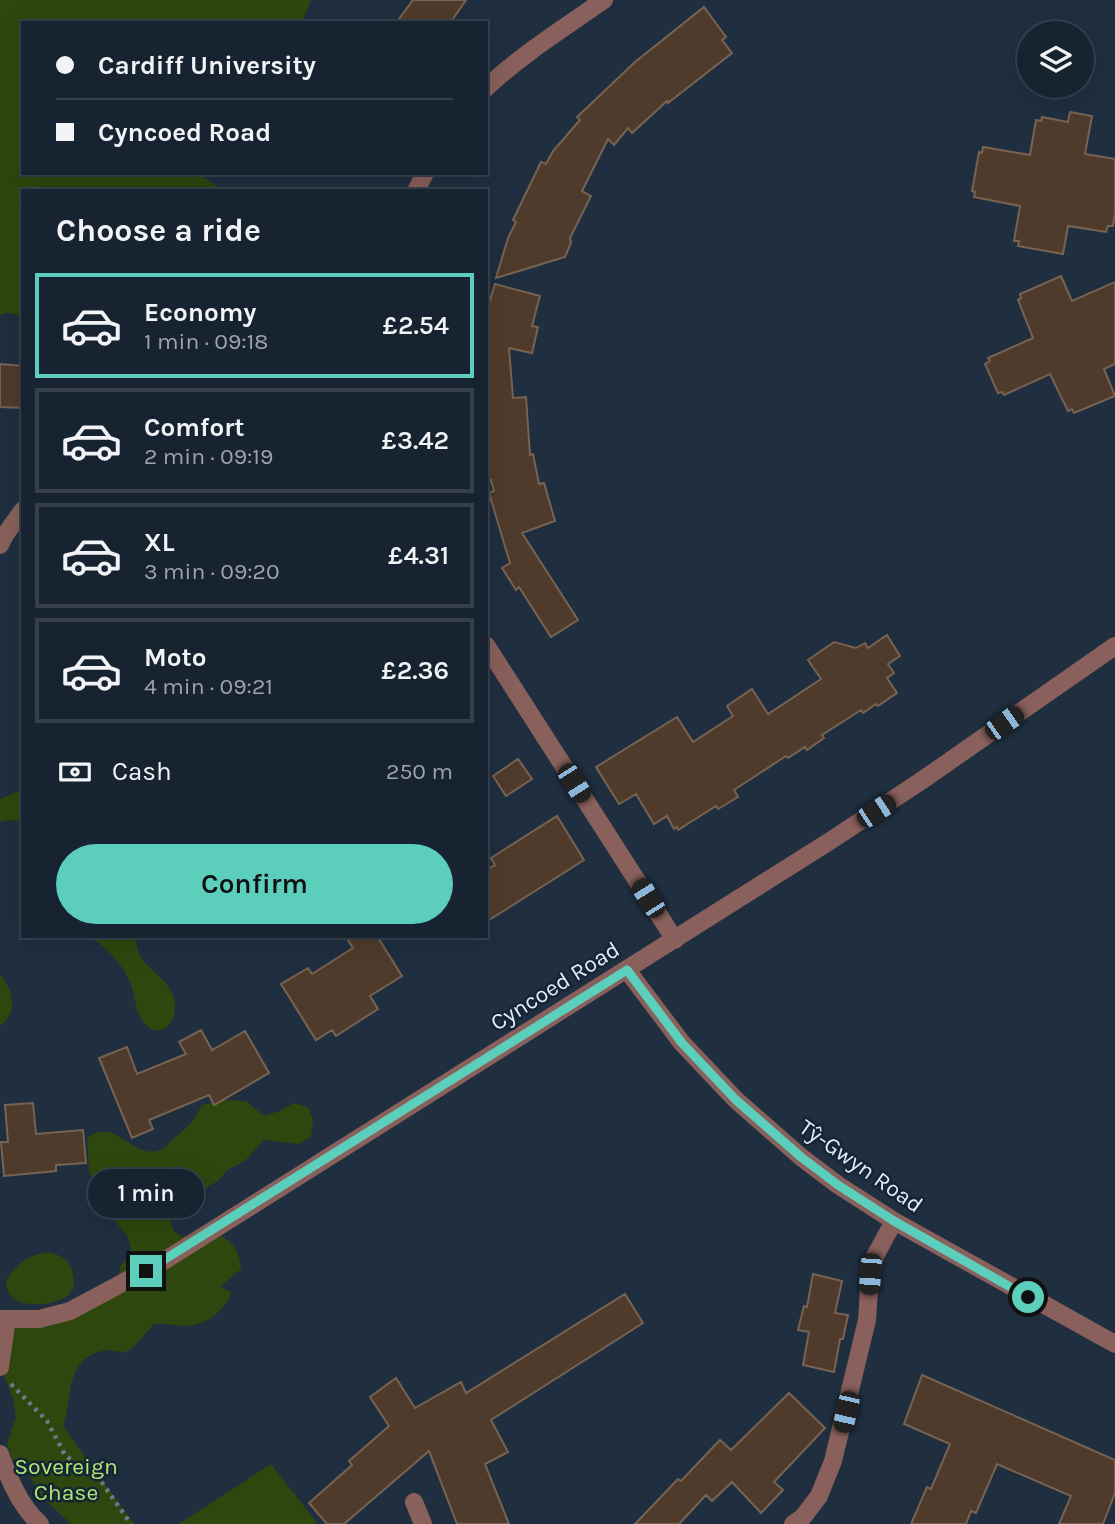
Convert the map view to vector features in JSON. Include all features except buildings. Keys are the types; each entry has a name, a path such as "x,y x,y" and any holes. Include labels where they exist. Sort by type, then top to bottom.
{"street":[{"path":"488,86 540,44 604,0"},
{"path":"0,545 21,513"},
{"name":"Cyncoed Road","path":"3,1319 56,1316 105,1294 167,1259 675,940 921,781 1115,646"},
{"path":"488,648 675,940"},
{"name":"Tŷ-Gwyn Road","path":"627,970 682,1043 736,1100 801,1157 894,1221 1115,1344"},
{"path":"793,1524 803,1517 819,1496 833,1461 867,1320 870,1274 875,1256 894,1221"},
{"path":"3,1319 5,1375"},
{"path":"0,1454 12,1486 40,1524"},
{"path":"414,1502 422,1524"}],"path":[{"path":"5,1375 47,1421 65,1455 98,1477 131,1524"}],"green space":[{"path":"0,0 311,0 303,21 21,21 21,175 201,175 220,189 21,189 21,317 12,313 0,315"},
{"path":"21,790 21,822 0,822 0,799"},
{"path":"90,938 137,938 139,953 174,997 174,1013 168,1026 157,1031 145,1024 124,970 107,950"},
{"path":"0,975 11,994 12,1008 6,1021 0,1026"},
{"path":"224,1100 246,1101 264,1116 294,1103 308,1107 313,1120 311,1136 299,1144 264,1140 245,1161 227,1170 218,1181 200,1191 172,1198 166,1207 174,1231 182,1237 203,1233 222,1236 229,1241 239,1257 241,1269 221,1286 231,1293 224,1306 212,1317 190,1326 154,1324 133,1348 123,1353 107,1350 95,1353 77,1369 63,1426 134,1524 71,1524 42,1497 26,1469 21,1469 12,1458 7,1444 16,1417 13,1398 3,1373 8,1336 17,1327 32,1324 118,1277 121,1265 128,1258 131,1249 128,1237 110,1215 89,1172 87,1138 98,1132 108,1132 142,1150 151,1152 162,1149 187,1127 202,1105"},
{"path":"48,1252 69,1263 74,1282 71,1292 60,1300 44,1304 27,1304 14,1299 9,1293 6,1280 23,1261"},
{"name":"Sovereign Chase","path":"271,1464 318,1524 179,1524"}],"route":[{"path":"146,1271 627,970 682,1043 736,1100 801,1157 894,1221 1028,1297"}]}
